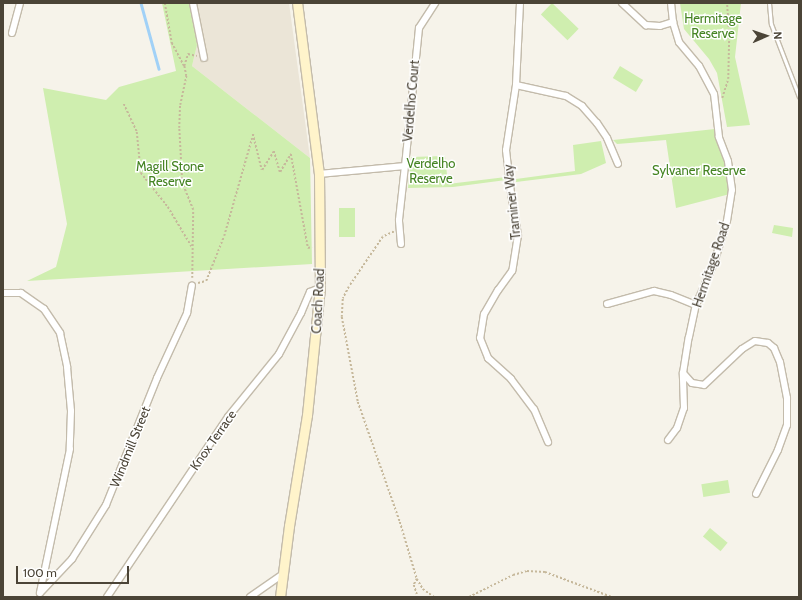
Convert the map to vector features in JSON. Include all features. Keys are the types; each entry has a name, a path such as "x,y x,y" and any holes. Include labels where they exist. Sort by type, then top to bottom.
{"street":[{"path":"12,33 20,3"},
{"path":"193,3 204,58"},
{"name":"Coach Road","path":"280,597 307,415 320,288 319,174 297,3"},
{"name":"Verdelho Court","path":"401,244 399,220 419,28 435,3"},
{"name":"Traminer Way","path":"520,3 516,85 506,150 510,193 518,235 512,271 498,290 484,314 480,338 488,358 511,380 534,409 548,442"},
{"path":"622,3 634,16 646,25 660,26 673,22"},
{"name":"Hermitage Road","path":"668,440 677,428 684,408 683,373 696,305 716,256 727,221 732,190 728,161 719,137 714,94 699,66 679,42 673,22 671,3"},
{"path":"516,85 566,96 582,106 597,123 607,138 618,164"},
{"path":"319,174 405,166"},
{"name":"Windmill Street","path":"40,595 72,559 106,505 158,378 187,314 192,285"},
{"name":"Knox Terrace","path":"107,597 228,417 279,354 301,313 310,292 320,288"},
{"path":"607,304 654,291 671,295 696,305"},
{"path":"4,293 21,293 44,309 60,334 68,367 71,411 70,449 40,595"},
{"path":"683,373 692,383 704,385 742,349 755,341 768,343 774,348 780,362 787,398 787,425 778,450 756,494"},
{"path":"250,597 283,574"}],"lane":[{"path":"769,3 771,24 799,97"}],"path":[{"path":"165,3 172,42 184,66 186,76 180,105 179,128 182,183 193,210 192,285 206,281 224,236 253,134 262,170 274,151 280,172 291,154 308,248 320,246"},
{"path":"722,98 728,79 729,34 727,3"},
{"path":"184,66 188,54 204,58"},
{"path":"124,104 137,132 141,173 168,207 193,249"},
{"path":"400,230 383,237 349,287 343,299 342,316 358,402 400,522 417,579 423,589 434,597"},
{"path":"469,597 513,575 527,572 545,572 612,597"},
{"path":"417,579 414,585 418,597"}],"shaded area":[{"path":"192,3 289,3 310,158 192,66 197,45"}],"green space":[{"name":"Magill Stone Reserve","path":"162,3 192,3 197,45 192,66 310,158 312,264 27,281 56,267 67,224 43,88 106,100 119,87 176,71"},
{"path":"552,3 579,29 568,40 541,15"},
{"name":"Hermitage Reserve","path":"680,3 741,3 735,57 750,125 727,127 717,73 709,59 684,29"},
{"path":"620,66 643,80 636,92 613,78"},
{"name":"Sylvaner Reserve","path":"715,129 729,172 730,194 676,208 666,140 617,144 613,140"},
{"path":"601,141 606,163 581,174 516,182 516,179 575,171 573,145"},
{"name":"Verdelho Reserve","path":"445,156 448,184 506,177 506,180 453,187 408,188 411,157"},
{"path":"339,208 355,208 355,237 339,237"},
{"path":"774,225 793,228 792,237 772,233"},
{"path":"728,480 730,493 703,497 701,484"},
{"path":"710,528 728,543 721,551 703,536"}],"waterway":[{"path":"141,3 159,69"}]}
